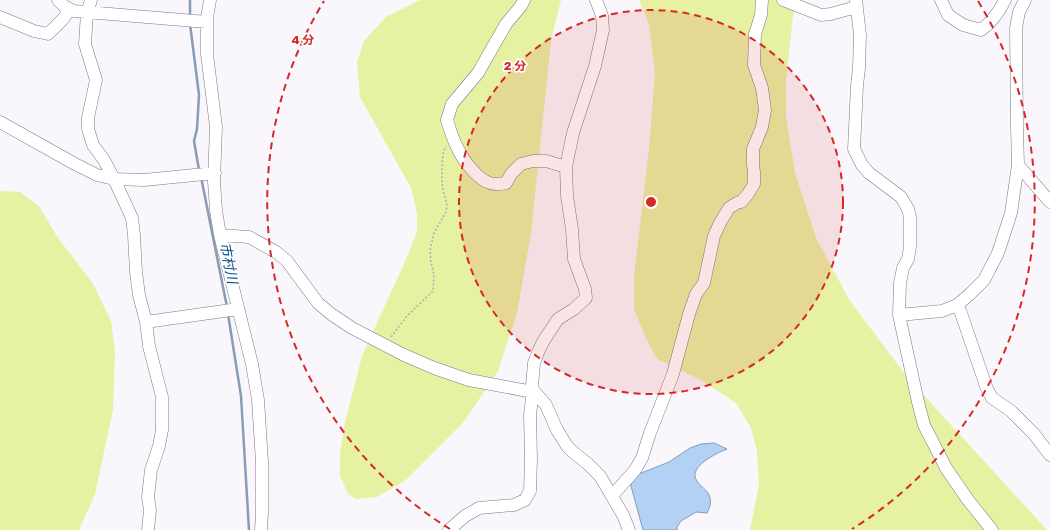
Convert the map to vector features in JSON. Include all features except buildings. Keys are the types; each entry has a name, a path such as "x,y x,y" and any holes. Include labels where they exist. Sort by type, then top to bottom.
{"street":[{"path":"58,0 64,6 74,11 87,13 207,22"},
{"path":"92,0 87,13 85,44 96,80 88,118 88,129 94,145 114,179 132,218 139,295 146,322 149,346 162,397 162,430 159,446 151,470 148,496 150,510 148,530"},
{"path":"210,0 207,22 207,54 216,127 214,181 216,210 220,235 252,364 258,400 262,462 261,530"},
{"path":"524,0 506,24 478,73 452,104 447,120 458,150 470,167 483,179 490,183 506,183 511,174 521,164 533,161 546,161 566,167"},
{"path":"450,530 465,516 479,508 514,506 525,500 530,491 530,416 534,363 544,340 558,319 574,309 586,298 585,289 574,259 572,229 566,196 566,167 573,133 595,66 602,30 602,16 596,0"},
{"path":"612,496 635,470 642,458 673,374 689,314 696,294 704,283 714,236 720,222 729,208 741,202 754,184 753,149 762,127 765,110 762,88 754,65 755,34 761,15 762,0"},
{"path":"783,0 821,15 831,14 856,3 860,48 854,148 862,165 869,173 900,197 908,209 910,217 910,247 908,259 903,268 900,283 899,315 918,402 924,424 946,468 968,500 992,530"},
{"path":"941,0 948,15 963,25 981,30 999,12 1005,0"},
{"path":"899,315 942,310 956,304 970,294 984,280 998,253 1011,213 1018,165 1016,28 1019,12 1025,0"},
{"path":"0,17 34,31 48,34 63,19 70,9"},
{"path":"0,122 97,175 114,179 144,180 215,173"},
{"path":"1018,165 1050,202"},
{"path":"220,235 249,237 276,252 287,261 318,303 331,314 352,328 404,355 434,368 469,380 528,391 533,390"},
{"path":"956,304 961,313 987,389 992,398 1011,411 1034,434 1050,455"},
{"path":"146,322 238,309"},
{"path":"533,390 546,405 557,430 567,446 600,476 624,514 629,530"}],"path":[{"path":"385,345 407,316 432,291 434,275 430,250 434,233 446,212 447,205 442,183 443,154 447,145 454,140"}],"green space":[{"path":"420,0 561,0 551,41 531,233 517,313 498,371 463,423 406,480 377,497 357,499 348,494 340,476 340,454 345,422 362,356 417,232 417,213 411,188 360,97 357,62 364,41 386,17"},
{"path":"639,0 798,0 793,16 786,81 786,117 795,173 816,238 850,301 908,378 1047,530 750,530 759,484 757,451 751,428 736,403 701,380 657,359 646,338 634,309 634,276 649,149 655,73 649,24"},
{"path":"0,191 20,192 39,206 58,238 93,284 111,321 115,351 113,410 95,494 79,530 0,530"}],"water":[{"path":"714,443 727,449 704,461 696,471 695,476 697,481 707,491 710,497 710,504 707,513 696,512 681,521 677,527 677,530 643,530 631,486 632,479 636,475 669,462 690,448 701,444"}],"waterway":[{"name":"市村川","path":"190,0 190,17"},
{"name":"市村川","path":"190,24 199,95 197,129 194,141 199,170"},
{"name":"市村川","path":"201,177 227,307"},
{"name":"市村川","path":"228,314 241,396 249,530"}]}
